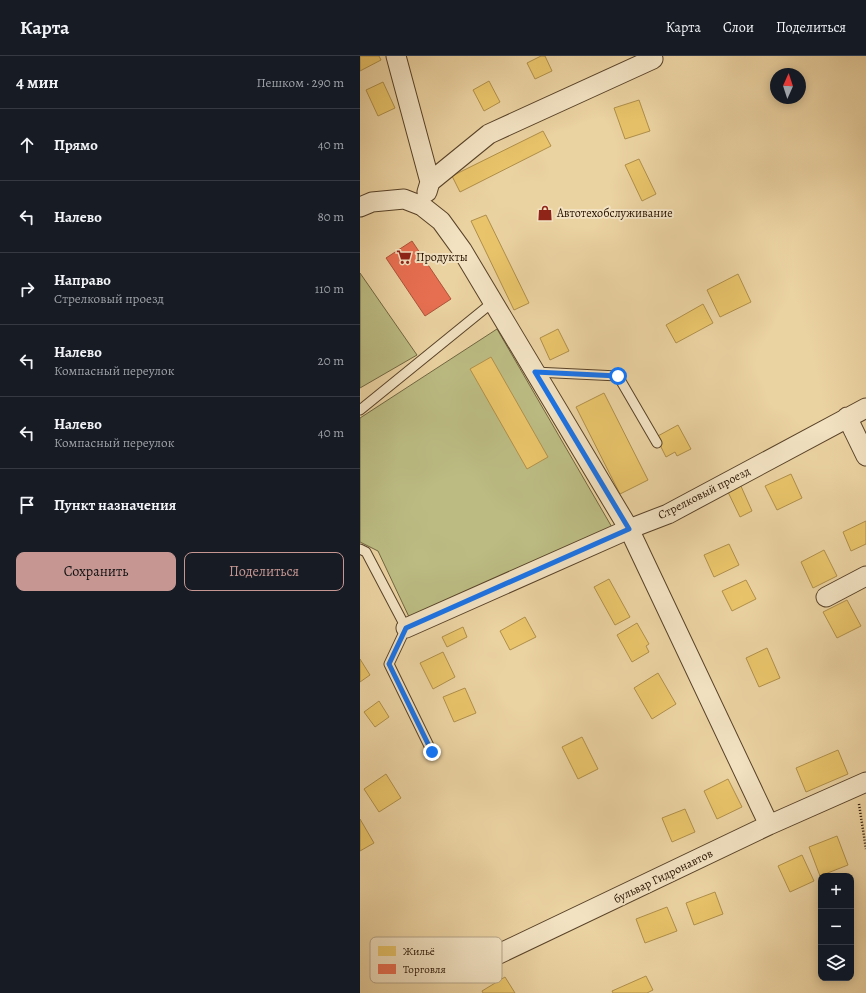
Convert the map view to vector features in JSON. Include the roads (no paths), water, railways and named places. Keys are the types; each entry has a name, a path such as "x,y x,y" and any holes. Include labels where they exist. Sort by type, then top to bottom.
{"street":[{"path":"396,56 430,182"},
{"path":"422,206 430,182 490,134 653,59"},
{"path":"360,206 372,202 404,199 422,206 441,221 462,250 629,529 769,825"},
{"name":"Стрелковый проезд","path":"406,628 629,529 668,514 866,408"},
{"path":"847,417 866,456"},
{"path":"826,597 866,576"},
{"name":"бульвар Гидронавтов","path":"502,952 769,825 861,784"}],"lane":[{"path":"360,410 493,302"},
{"path":"535,372 618,376 657,443"},
{"path":"360,549 366,552 406,628 389,664 432,752"}],"place":[{"name":"Автотехобслуживание","path":"545,213"},
{"name":"Продукты","path":"404,257"}]}
